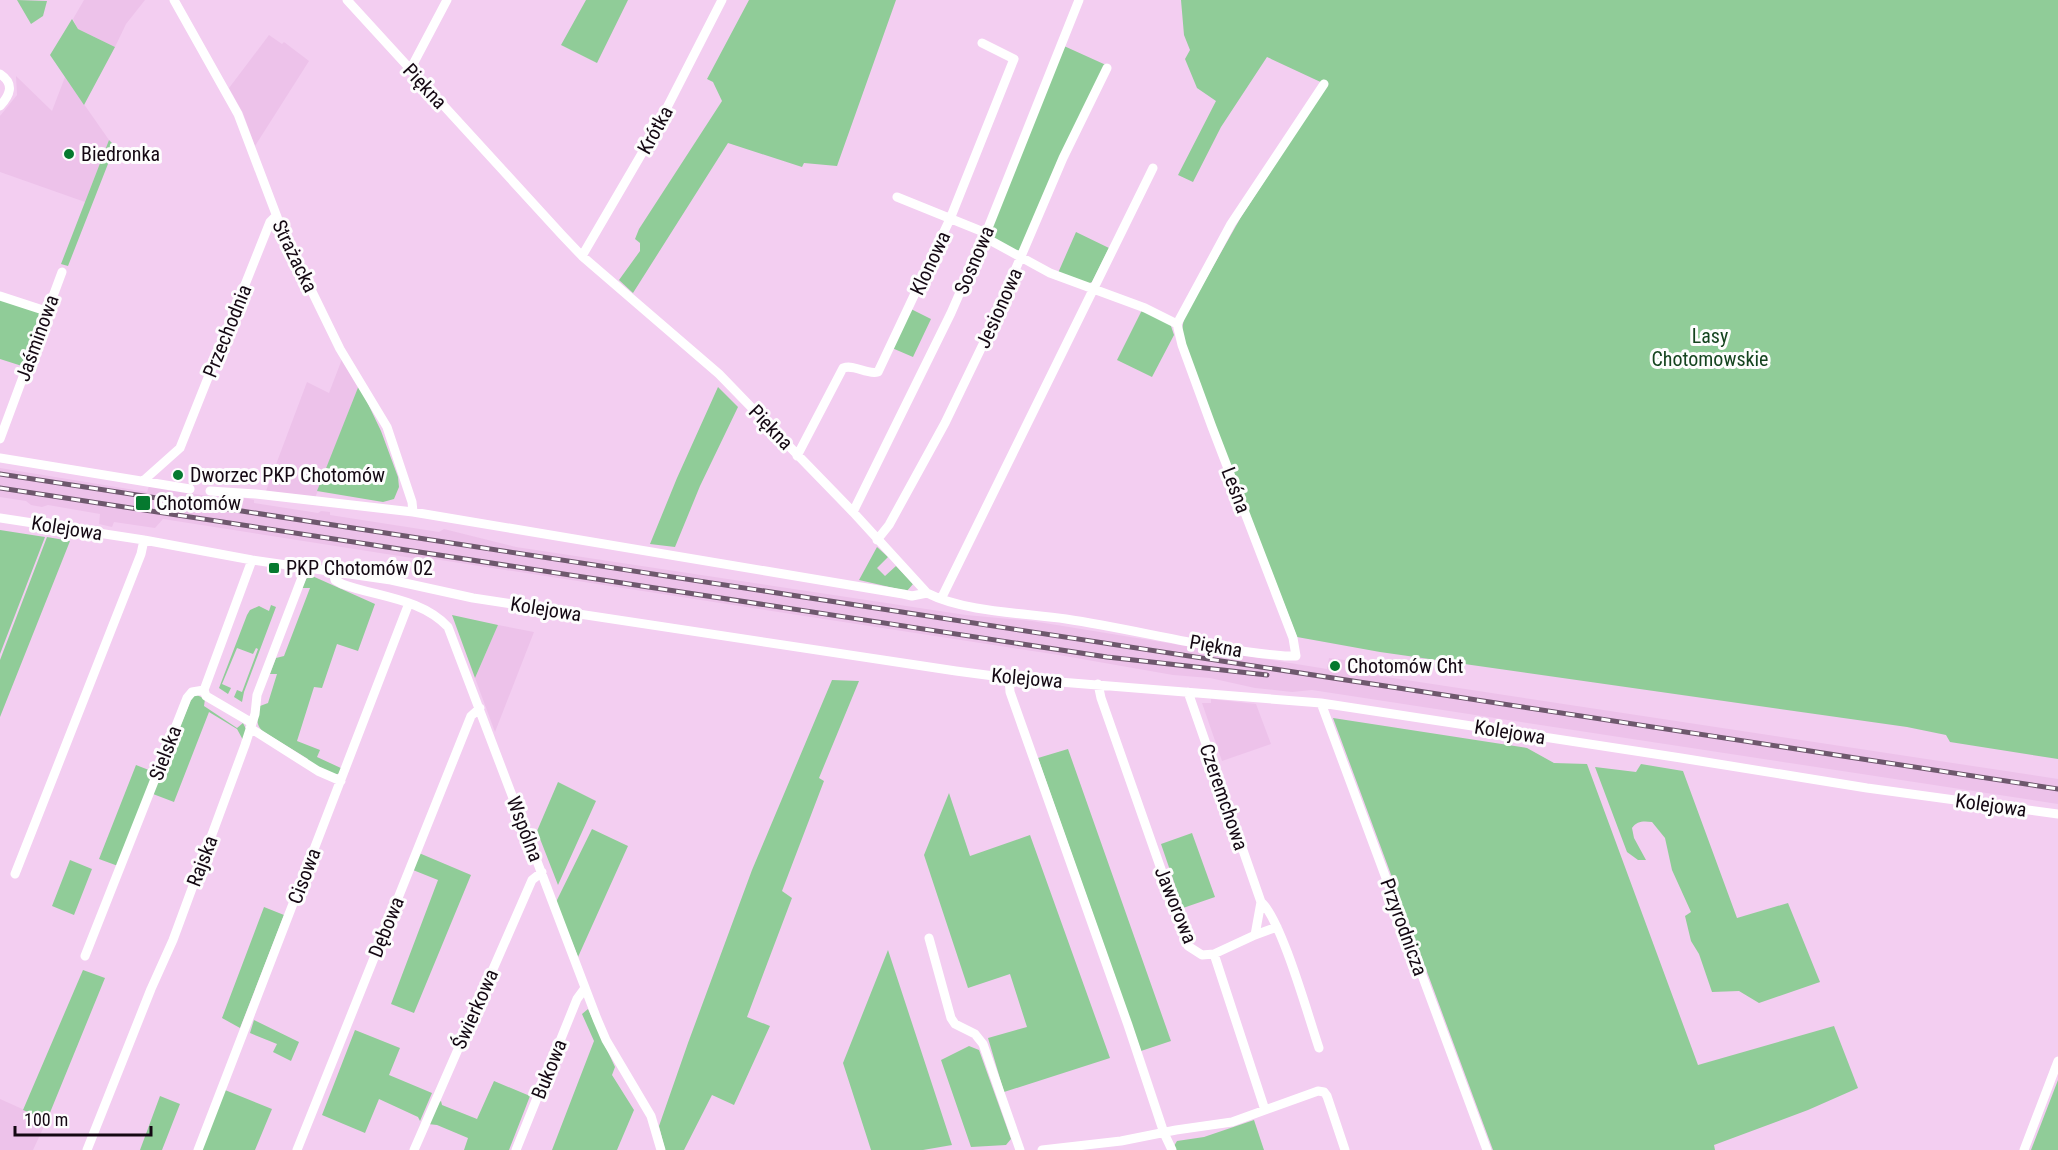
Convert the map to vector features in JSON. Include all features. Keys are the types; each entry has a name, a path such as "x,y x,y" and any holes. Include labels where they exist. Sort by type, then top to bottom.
{"street":[{"name":"Strażacka","path":"174,0 238,114 276,216 340,349 387,427 412,502 413,512"},
{"name":"Piękna","path":"346,0 582,256 719,374 853,512 927,593 974,607 1066,619 1267,655 1296,656"},
{"path":"410,70 447,0"},
{"name":"Krótka","path":"582,256 655,131 722,0"},
{"name":"Sosnowa","path":"853,512 951,313 985,235 1079,0"},
{"name":"Klonowa","path":"798,456 843,368 849,366 871,373 878,372 950,219 1014,59 982,43"},
{"name":"Jesionowa","path":"877,540 889,525 945,423 987,336 1063,158 1107,68"},
{"path":"0,74 8,82 10,91 0,106"},
{"path":"897,197 985,235 1050,273 1145,308 1177,324 1232,224 1324,84"},
{"path":"941,599 1154,168"},
{"name":"Przechodnia","path":"143,481 180,448 270,222 276,216"},
{"name":"Jaśminowa","path":"0,439 62,272"},
{"path":"0,296 46,311"},
{"name":"Leśna","path":"1177,324 1182,345 1212,427 1293,638 1296,656"},
{"path":"0,458 190,489"},
{"path":"210,491 413,512 912,596 927,593"},
{"name":"Kolejowa","path":"0,518 144,540 252,560 411,583 483,599 945,670 1010,678 1321,703 1867,788 2058,814"},
{"path":"15,874 137,565 144,540"},
{"name":"Sielska","path":"85,956 187,698 192,692 204,690 252,560"},
{"name":"Rajska","path":"87,1150 173,940 251,726 257,695 306,567"},
{"name":"Wspólna","path":"333,571 335,580 342,584 432,612 448,627 606,1040 651,1116 661,1150"},
{"name":"Cisowa","path":"198,1150 409,603"},
{"path":"1010,678 1010,692 1164,1133 1172,1150"},
{"name":"Jaworowa","path":"1098,684 1188,946 1202,955 1214,954 1265,1110"},
{"path":"204,690 206,696 310,766 341,781"},
{"name":"Czeremchowa","path":"1188,692 1261,902 1256,935"},
{"name":"Przyrodnicza","path":"1321,703 1486,1150"},
{"name":"Dębowa","path":"297,1150 471,716 480,708"},
{"name":"Świerkowa","path":"414,1150 532,880 542,872"},
{"name":"Czeremchowa","path":"1261,902 1269,909 1277,927 1319,1048"},
{"path":"1214,954 1277,927"},
{"path":"928,938 951,1018 955,1024 975,1034 982,1044 1020,1150"},
{"name":"Bukowa","path":"516,1150 577,999 585,988"},
{"path":"2024,1150 2058,1061"},
{"path":"1042,1150 1071,1148 1232,1122 1304,1095 1322,1091 1327,1096 1345,1150"}],"shaded area":[{"path":"84,0 145,0 126,24 115,47 78,29 73,19"},
{"path":"269,35 282,44 284,42 309,61 255,146 243,113 229,88"},
{"path":"16,76 52,111 65,77 109,140 85,202 0,172 0,116 17,95"},
{"path":"342,359 359,385 315,498 266,491 307,382 329,393"},
{"path":"0,468 147,492 149,486 242,502 244,498 254,500 254,503 318,513 330,512 330,515 439,532 444,529 516,547 966,615 1032,621 1327,669 1329,658 1345,660 1347,671 2058,779 2058,804 1312,690 1292,692 1255,688 1210,678 1173,675 1059,655 163,519 155,528 114,522 112,527 99,524 100,514 48,505 42,507 31,505 26,501 0,497"},
{"path":"498,625 534,632 495,732 475,678"},
{"path":"1211,699 1256,704 1271,744 1222,761 1202,703 1211,703"},
{"path":"0,1099 47,1120 33,1150 0,1150"}],"green space":[{"path":"17,0 47,1 43,16 31,24"},
{"path":"586,0 628,0 597,63 561,45"},
{"path":"749,0 896,0 837,166 804,163 802,167 728,143 633,293 619,280 640,251 640,243 635,239 639,229 722,101 713,82 707,79"},
{"name":"Lasy Chotomowskie","path":"1181,0 2058,0 2058,759 1950,742 1946,735 1907,727 1380,652 1297,637 1185,348 1182,330 1184,318 1241,217 1327,85 1267,57 1221,127 1193,182 1178,175 1216,101 1197,88 1185,59 1190,50 1184,35"},
{"path":"72,19 78,29 115,47 84,105 50,55"},
{"path":"1064,46 1106,65 1019,253 988,237"},
{"path":"109,140 115,146 68,266 61,264"},
{"path":"1076,232 1109,248 1092,282 1087,284 1058,273"},
{"path":"0,299 40,312 22,366 0,359"},
{"path":"911,309 931,319 913,357 892,348"},
{"path":"1142,310 1170,323 1174,335 1152,377 1117,360"},
{"path":"359,385 381,431 398,477 399,487 394,499 383,502 317,491"},
{"path":"718,387 738,407 700,486 675,547 650,544 677,478"},
{"path":"0,530 45,537 0,654"},
{"path":"47,537 70,541 0,717 0,660"},
{"path":"877,547 888,557 877,568 885,576 896,566 913,584 907,591 859,580"},
{"path":"310,575 375,604 358,651 337,644 322,688 314,687 297,741 320,750 317,757 343,769 335,775 307,762 308,759 264,732 258,723 260,706 268,703 277,674 270,674 276,658 284,656 310,588 302,588"},
{"path":"271,605 276,607 242,702 234,697 237,690 242,692 258,649 256,648 253,654 237,648 222,684 231,688 228,694 219,688 250,610 259,606 269,611"},
{"path":"452,615 498,625 475,678"},
{"path":"832,680 859,681 819,778 824,781 782,891 792,898 747,1017 770,1026 734,1105 712,1095 684,1150 665,1150 659,1126 688,1043 752,870"},
{"path":"197,695 205,699 204,706 237,728 243,723 246,729 243,740 237,729 209,712 174,802 153,794 192,697"},
{"path":"1333,718 1527,748 1554,763 1587,764 1698,1065 1834,1026 1858,1088 1808,1110 1714,1145 1715,1150 1493,1150"},
{"path":"1068,749 1171,1041 1141,1051 1038,758"},
{"path":"1641,764 1683,771 1737,918 1788,903 1820,982 1759,1003 1739,991 1712,992 1699,954 1691,941 1685,916 1691,912 1672,870 1665,838 1652,822 1638,823 1632,828 1634,838 1646,860 1638,860 1627,852 1595,767 1636,772"},
{"path":"136,765 154,772 118,866 99,859"},
{"path":"558,782 596,801 558,885 537,831"},
{"path":"949,793 970,856 1030,835 1110,1058 1004,1092 988,1038 1027,1027 1010,974 968,988 924,855"},
{"path":"592,829 628,846 578,957 556,902"},
{"path":"1192,833 1215,897 1183,908 1161,844"},
{"path":"419,853 471,875 414,1013 391,1004 438,880 413,870"},
{"path":"70,860 92,869 74,915 52,906"},
{"path":"264,907 284,915 240,1028 222,1018"},
{"path":"888,950 952,1145 923,1150 871,1150 843,1063"},
{"path":"83,970 105,978 47,1120 23,1110"},
{"path":"588,1009 615,1067 612,1075 634,1110 617,1150 552,1150 594,1041 582,1014"},
{"path":"254,1020 299,1042 291,1061 273,1052 277,1044 250,1033"},
{"path":"355,1030 400,1048 389,1075 432,1093 420,1121 418,1117 379,1099 365,1133 322,1115"},
{"path":"969,1046 979,1050 1011,1139 1006,1145 971,1147 941,1060"},
{"path":"2058,1080 2058,1150 2031,1150"},
{"path":"494,1081 530,1096 509,1150 464,1150 468,1138 437,1125 428,1124 441,1101 442,1105 477,1119"},
{"path":"225,1090 272,1109 255,1150 201,1150"},
{"path":"160,1096 180,1104 162,1150 140,1150"},
{"path":"1254,1120 1264,1150 1176,1150 1174,1146 1177,1141 1204,1137"}],"railway":[{"path":"0,474 2058,789"},
{"path":"0,488 1107,657 1267,675"}],"place":[{"name":"Biedronka","path":"69,154"},
{"name":"Dworzec PKP Chotomów","path":"178,475"},
{"name":"Chotomów","path":"143,503"},
{"name":"PKP Chotomów 02","path":"274,568"},
{"name":"Chotomów Cht","path":"1335,666"}]}
